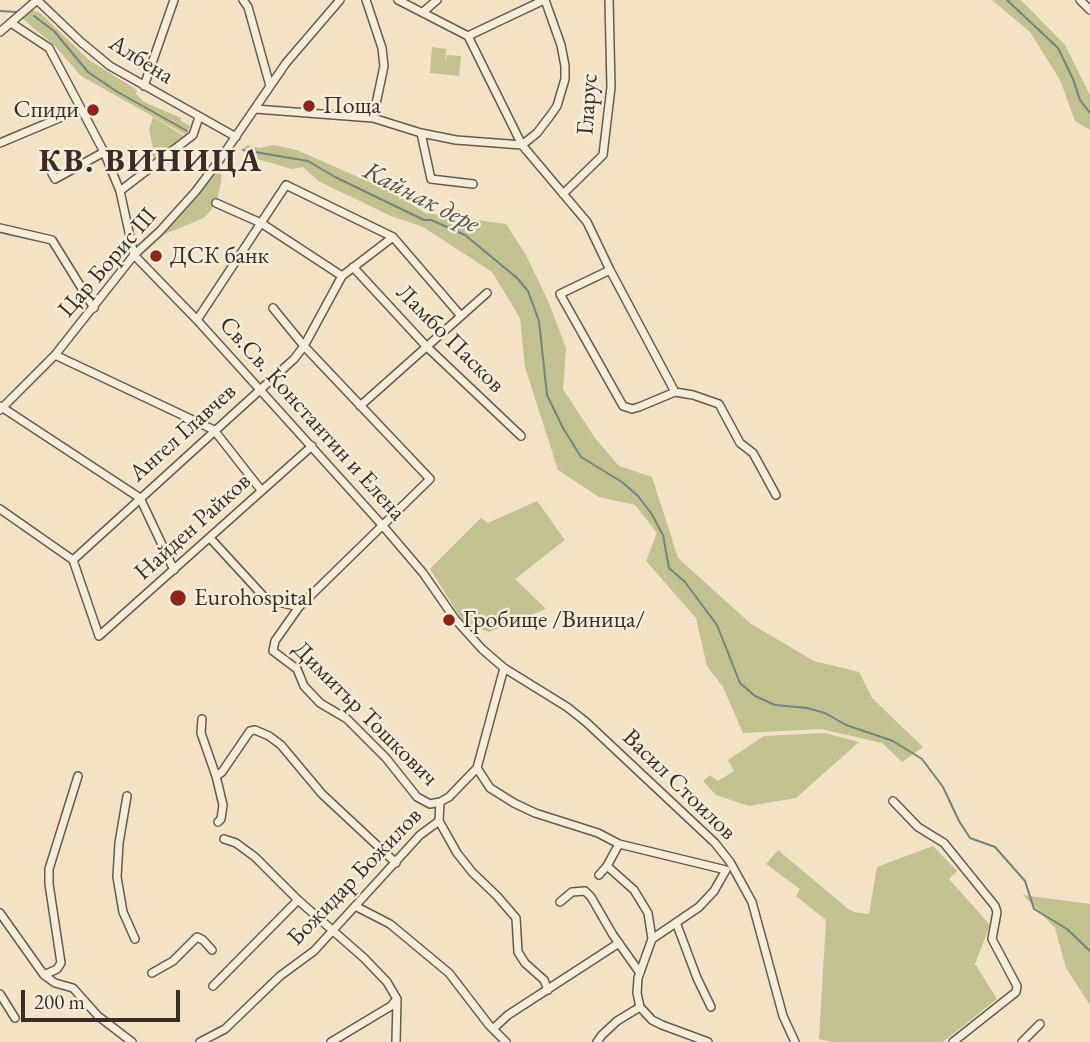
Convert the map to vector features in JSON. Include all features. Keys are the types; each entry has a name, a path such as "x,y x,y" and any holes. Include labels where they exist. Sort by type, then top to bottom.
{"street":[{"path":"0,32 37,0"},
{"name":"Албена","path":"37,0 80,42 110,66 236,136"},
{"path":"144,86 174,0"},
{"path":"243,0 248,8 270,86"},
{"name":"Цар Борис III","path":"1,408 55,355 134,255 160,232 196,191 286,63 340,0"},
{"path":"366,0 382,48 384,66 373,118"},
{"path":"398,0 468,36 522,145 587,222 675,393"},
{"path":"423,12 437,0"},
{"path":"255,110 373,118 421,133 457,140 522,145 537,133 550,117 557,106 565,79 561,45 545,0 468,36"},
{"name":"Гларус","path":"563,194 603,155 611,87 609,0"},
{"path":"1080,0 1090,10"},
{"path":"11,23 49,48 104,152 120,191 134,255"},
{"path":"0,143 81,109"},
{"path":"120,191 194,135 199,117"},
{"path":"421,133 431,179 474,184"},
{"path":"47,164 55,179 104,152"},
{"path":"197,320 286,185 393,237 461,316"},
{"path":"216,203 261,223 342,276"},
{"path":"0,228 51,240 93,308"},
{"name":"Ангел Главчев","path":"73,560 294,359 304,346 342,276 393,237"},
{"name":"Св.Св. Константин и Елена","path":"134,255 197,320 383,526 423,573 454,616"},
{"name":"Ламбо Пасков","path":"353,267 426,346 521,436"},
{"path":"610,270 560,294 623,406 632,409 675,393 694,394 719,404 740,443 753,453 776,495"},
{"path":"360,406 487,293"},
{"path":"210,538 266,600 299,607 429,479 304,346 273,308"},
{"path":"55,355 214,430 261,490"},
{"path":"1,408 140,498 174,570"},
{"name":"Найден Райков","path":"73,560 99,636 312,446"},
{"path":"0,509 73,560"},
{"name":"Димитър Тошкович","path":"299,607 272,646 276,655 297,669 304,686 320,703 347,719 366,737 418,797 430,804 440,803"},
{"name":"Васил Стоилов","path":"454,616 482,649 504,668 586,722 715,843 755,912 783,1016 794,1042"},
{"name":"Божидар Божилов","path":"200,1042 225,1029 280,976 314,951 420,835 439,821 440,803 477,768 504,668"},
{"path":"202,719 201,733 223,805 220,821"},
{"path":"216,776 222,772 250,731 255,730 269,736 281,745 322,794 396,863"},
{"path":"477,768 490,788 535,813 597,833 619,844 730,869 699,907 677,925 652,939"},
{"path":"44,975 57,969 61,963 49,869 78,776"},
{"path":"127,796 117,877 123,912 135,939"},
{"path":"893,801 918,827 944,843 995,906 997,912 992,939 1017,986 1016,992 953,1042"},
{"path":"439,821 457,853 472,872 516,918 518,952 525,963 544,980 548,990"},
{"path":"224,839 236,843 255,857 298,900 373,965 397,999 396,1042"},
{"path":"599,875 619,844"},
{"path":"607,866 634,890 645,905 652,939 637,984 640,1007 652,1020 708,1042"},
{"path":"560,901 572,892 585,891 640,973"},
{"path":"213,986 298,900"},
{"path":"355,906 390,924 449,973 489,1025 506,1042"},
{"path":"0,913 44,975 55,984 73,988 98,1016 132,1042"},
{"path":"677,925 696,978 711,1007"},
{"path":"152,973 173,961 197,937 212,950"},
{"path":"494,1028 508,1015 619,943"},
{"path":"0,994 15,1018"},
{"path":"331,1042 391,1006 397,999"},
{"path":"597,1042 617,1021 640,1007"},
{"path":"1023,1042 1040,1024"}],"green space":[{"path":"992,0 1021,0 1065,45 1090,95 1090,130 1075,121 1060,80 1030,32"},
{"path":"32,10 40,13 89,60 137,90 136,94 144,102 181,118 181,121 190,126 186,135 81,76 56,47 23,19"},
{"path":"432,47 446,49 445,62 447,55 461,56 459,76 430,73"},
{"path":"153,117 184,136 184,140 155,162 150,149 153,147 149,130"},
{"path":"247,145 260,148 273,145 297,150 394,193 425,213 506,224 526,255 549,303 566,348 563,389 595,438 619,466 652,477 678,558 751,624 814,661 859,672 872,698 923,747 902,762 882,743 821,729 743,733 723,687 707,666 696,618 646,561 657,533 635,505 599,497 558,470 525,367 520,318 492,272 423,227 391,216 318,181 303,167 292,169 250,157 243,150"},
{"path":"223,155 221,182 216,203 211,210 204,218 153,239"},
{"path":"537,501 565,540 515,579 546,609 489,632 464,623 430,569 481,518 488,523"},
{"path":"825,733 859,742 796,798 749,806 716,795 703,781 710,775 718,781 734,771 728,760 764,736"},
{"path":"933,846 957,871 949,879 990,925 975,964 997,999 943,1042 833,1042 819,1039 826,920 796,896 800,889 766,864 778,850 847,908 869,914 877,867"},
{"path":"1023,895 1090,904 1090,1005 1066,968 1055,928"}],"waterway":[{"path":"1007,0 1058,48 1080,100 1090,113"},
{"name":"Кайнак дере","path":"0,11 17,12"},
{"name":"Кайнак дере","path":"34,16 54,31 88,72 187,131"},
{"name":"Кайнак дере","path":"243,150 308,161 424,220 431,220 465,235 517,278 528,291 539,321 547,395 563,428 581,457 622,482 638,496 651,513 663,535 669,568 685,582 717,625 740,683 755,696 775,705 825,713 846,725 893,741 922,759 943,787 970,838 995,847 1025,881 1034,909 1067,929 1090,951"}],"place":[{"name":"Поща","path":"309,106"},
{"name":"Спиди","path":"93,110"},
{"name":"ДСК банк","path":"156,256"},
{"name":"Eurohospital","path":"178,598"},
{"name":"Гробище /Виница/","path":"449,620"}],"district":[{"name":"КВ. ВИНИЦА","path":"151,162"}]}
